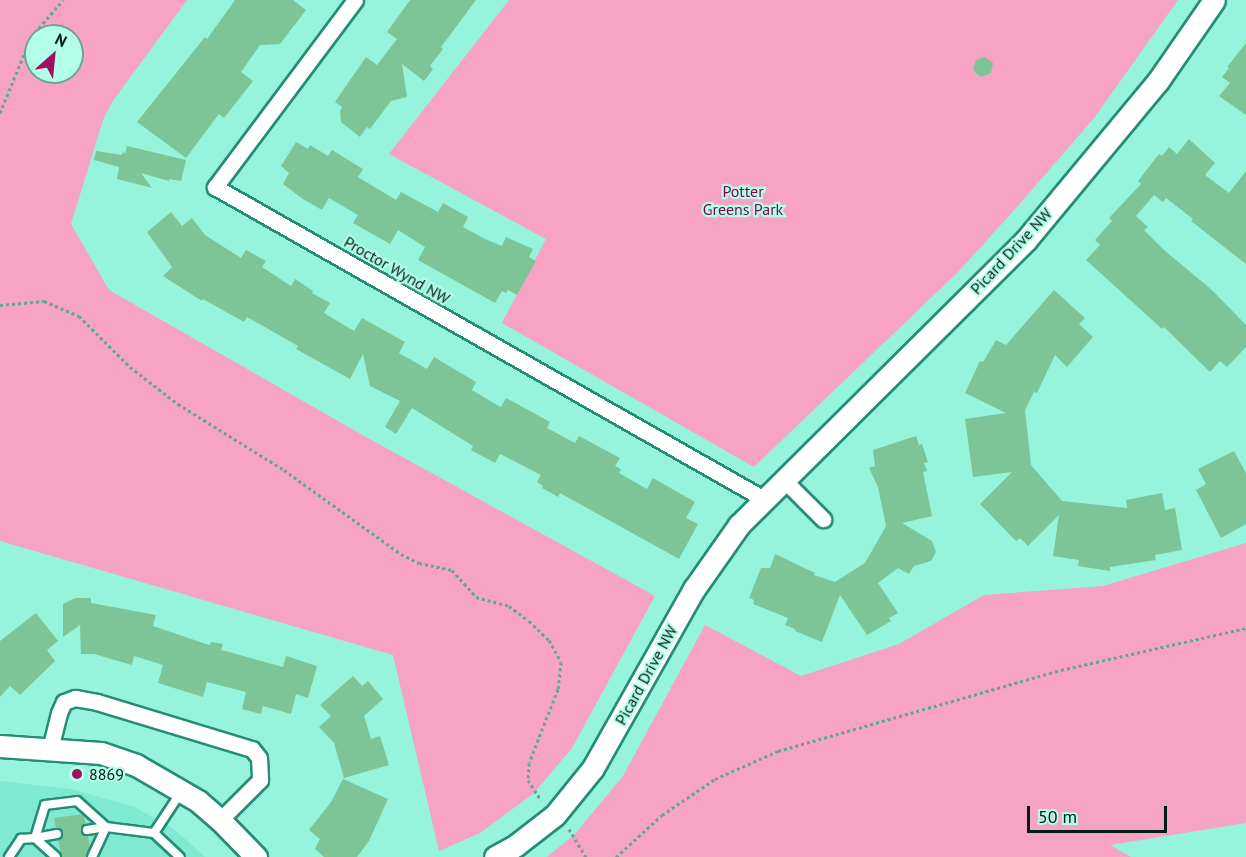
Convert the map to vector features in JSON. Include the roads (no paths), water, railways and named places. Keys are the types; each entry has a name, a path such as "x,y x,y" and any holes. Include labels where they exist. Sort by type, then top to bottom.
{"street":[{"name":"Proctor Wynd NW","path":"355,0 215,187 764,499"},
{"name":"Picard Drive NW","path":"495,857 515,846 555,814 593,768 710,563 739,525 783,478 1026,240 1158,81 1214,0"},
{"path":"783,478 823,519"},
{"path":"50,749 58,713 64,702 75,698 252,749 259,758 260,780 220,820"},
{"path":"0,746 101,753 136,765 182,791 220,820 256,857"}],"lane":[{"path":"154,833 182,791"},
{"path":"35,838 45,806 56,804 77,801 106,827"},
{"path":"92,857 106,827"},
{"path":"87,830 106,827 154,833 180,857"},
{"path":"9,857 21,839 57,834"},
{"path":"35,838 56,857"}],"place":[{"name":"8869","path":"77,774"}],"park label":[{"name":"Potter Greens Park","path":"743,200"}]}
